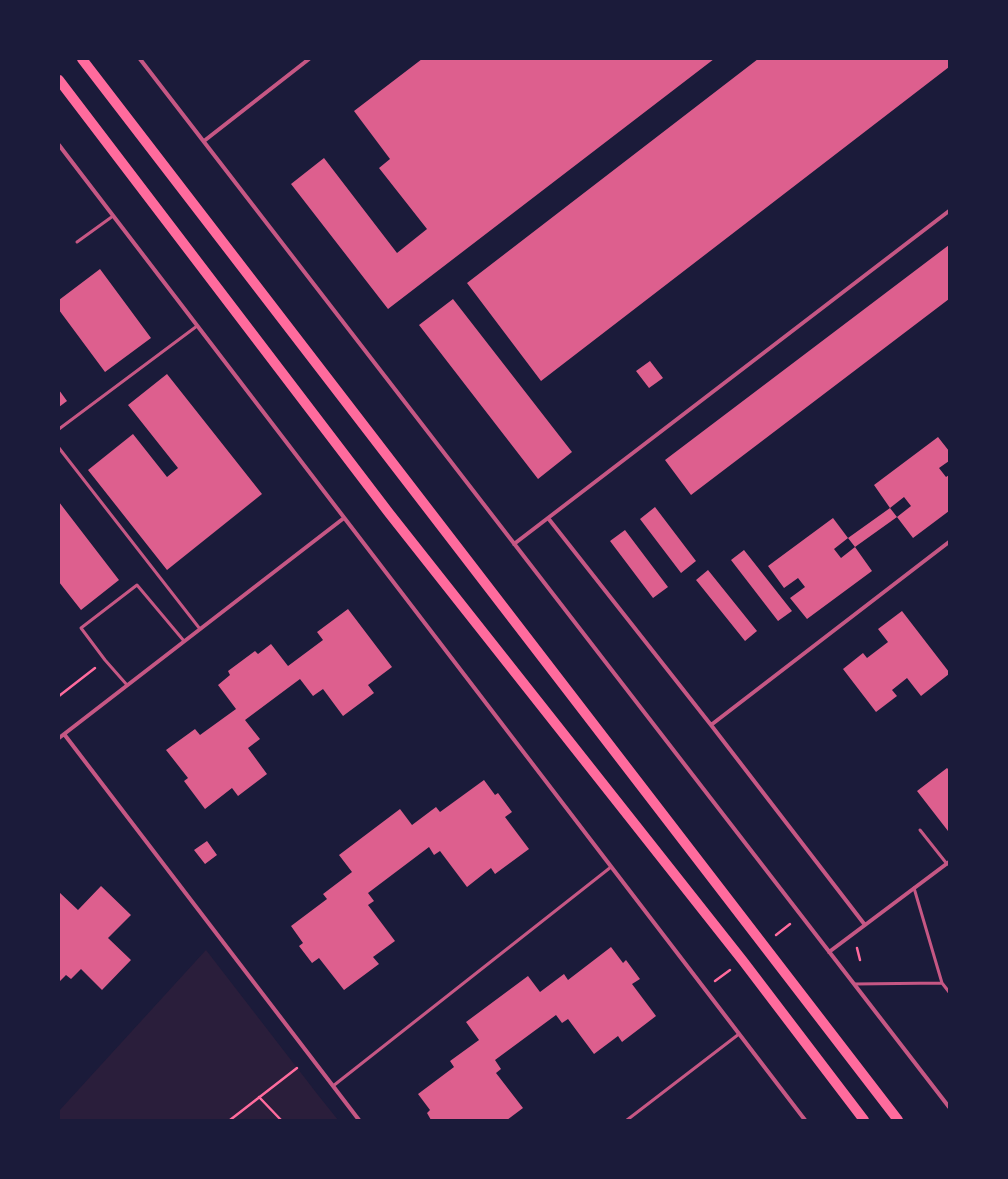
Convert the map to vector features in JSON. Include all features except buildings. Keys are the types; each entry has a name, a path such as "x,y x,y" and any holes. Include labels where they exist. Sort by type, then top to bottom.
{"main road":[{"path":"82,59 898,1120"},
{"path":"59,80 389,514 743,961 864,1120"},
{"path":"845,1096 854,1120"}],"street":[{"path":"140,59 949,1107"},
{"path":"204,141 309,59"},
{"path":"59,145 804,1120"},
{"path":"514,544 949,211"},
{"path":"59,738 344,518"},
{"path":"548,518 711,725 865,925"},
{"path":"711,725 949,542"},
{"path":"64,734 359,1120"},
{"path":"829,952 948,864"}],"lane":[{"path":"77,242 113,216"},
{"path":"59,429 197,326"},
{"path":"59,448 200,629"},
{"path":"127,685 105,660 81,628 137,585 184,642"},
{"path":"920,830 948,864"},
{"path":"333,1086 611,867"},
{"path":"914,888 942,983 949,992"},
{"path":"854,984 942,983"},
{"path":"627,1120 739,1034"}],"path":[{"path":"59,696 105,660"},
{"path":"770,939 792,923"},
{"path":"857,948 860,960"},
{"path":"711,984 732,969"},
{"path":"230,1120 297,1068"},
{"path":"259,1097 281,1120"}],"shaded area":[{"path":"206,950 338,1120 59,1120 59,1111"}]}
